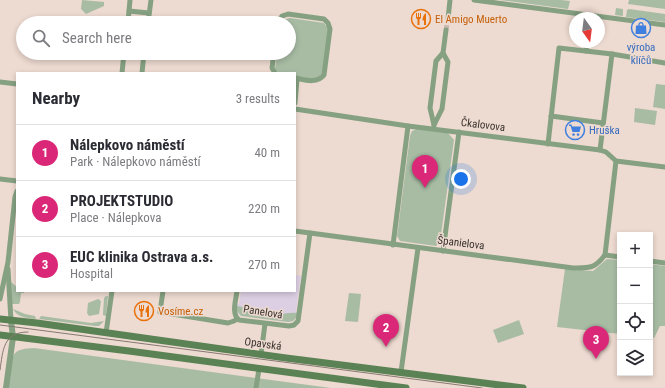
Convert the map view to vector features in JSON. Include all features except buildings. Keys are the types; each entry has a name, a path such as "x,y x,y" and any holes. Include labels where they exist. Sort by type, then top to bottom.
{"main road":[{"name":"Opavská","path":"0,319 523,388"},
{"path":"0,335 12,333 129,351 406,388"}],"street":[{"path":"129,16 130,0"},
{"path":"149,16 151,0"},
{"path":"448,18 450,0"},
{"path":"474,0 569,14"},
{"path":"129,11 149,13"},
{"path":"282,16 288,14 324,19 328,23 330,29 324,75 321,79 316,81 296,79"},
{"path":"605,19 665,25"},
{"path":"433,127 430,108 436,61 443,53 446,30"},
{"path":"548,144 559,48 612,54 665,64"},
{"path":"433,127 442,109 448,62 443,53"},
{"path":"600,150 612,54"},
{"path":"122,72 123,60"},
{"path":"142,72 143,60"},
{"path":"273,60 272,68 274,72"},
{"path":"0,82 16,84"},
{"name":"Čkalovova","path":"296,109 408,126 433,127 459,132 600,150 606,152 616,161 665,167"},
{"path":"551,116 603,124"},
{"path":"393,245 408,126"},
{"path":"443,251 459,132"},
{"path":"616,161 605,255 617,257"},
{"path":"0,179 16,181"},
{"path":"0,299 8,262 16,194"},
{"name":"Španielova","path":"296,231 393,245 584,268 595,266 605,255"},
{"name":"Panelová","path":"237,292 235,312 237,319 241,321 265,324 289,326 296,324 298,321 310,233"},
{"path":"401,372 418,248"},
{"path":"6,388 12,333 8,262"},
{"path":"653,262 665,264"},
{"path":"106,332 112,292"},
{"path":"163,292 160,312 228,323 237,319"},
{"path":"261,354 265,324"},
{"path":"256,388 259,369"}],"shaded area":[{"path":"296,275 301,276 296,312 298,312 293,321 288,322 244,316 238,314 236,307 237,304 239,304 241,292 296,292"}],"green space":[{"path":"82,0 104,2 104,6 86,14 81,9"},
{"path":"500,0 561,0 570,1 568,9"},
{"path":"629,0 665,0 665,9 628,4"},
{"path":"616,8 623,9 623,16 615,15"},
{"path":"629,9 665,14 665,22 626,17 627,10"},
{"path":"296,19 324,23 329,32 323,74 315,80 296,77 296,72 277,72 275,69 276,60 296,60"},
{"path":"656,84 665,85 665,109 653,107"},
{"path":"635,108 657,111 655,125 634,122"},
{"path":"417,129 448,133 454,140 440,242 436,246 400,241 397,236 410,136 412,131"},
{"path":"607,259 617,260 617,334 557,327 565,269 593,271"},
{"path":"653,264 665,266 665,326 660,326 654,338"},
{"path":"11,282 16,286 16,292 24,292 21,293 19,304 12,304"},
{"path":"349,293 361,294 358,322 345,321"},
{"path":"108,296 106,316 103,315 103,313 104,298"},
{"path":"98,299 101,302 99,314 89,316 87,313 88,303"},
{"path":"237,306 261,310 267,309 271,314 298,313 297,317 293,321 288,322 241,316 237,311"},
{"path":"13,309 35,316 36,319 20,316"},
{"path":"41,316 91,323 104,321 99,326 95,326 39,319"},
{"path":"519,320 524,334 498,343 493,330"},
{"path":"34,348 331,388 8,388 13,356 19,350"}],"tunnel":[{"path":"446,30 448,19"}],"tram line":[{"path":"0,325 482,388"},
{"path":"0,370 4,349 9,339 14,335 28,332"}],"place":[{"name":"El Amigo Muerto","path":"421,19"},
{"name":"výroba klíčů","path":"641,28"},
{"name":"Hruška","path":"575,130"},
{"name":"Nálepkovo náměstí","path":"425,188"},
{"name":"Vosíme.cz","path":"144,311"},
{"name":"PROJEKTSTUDIO","path":"386,347"},
{"name":"EUC klinika Ostrava a.s.","path":"596,359"}]}
